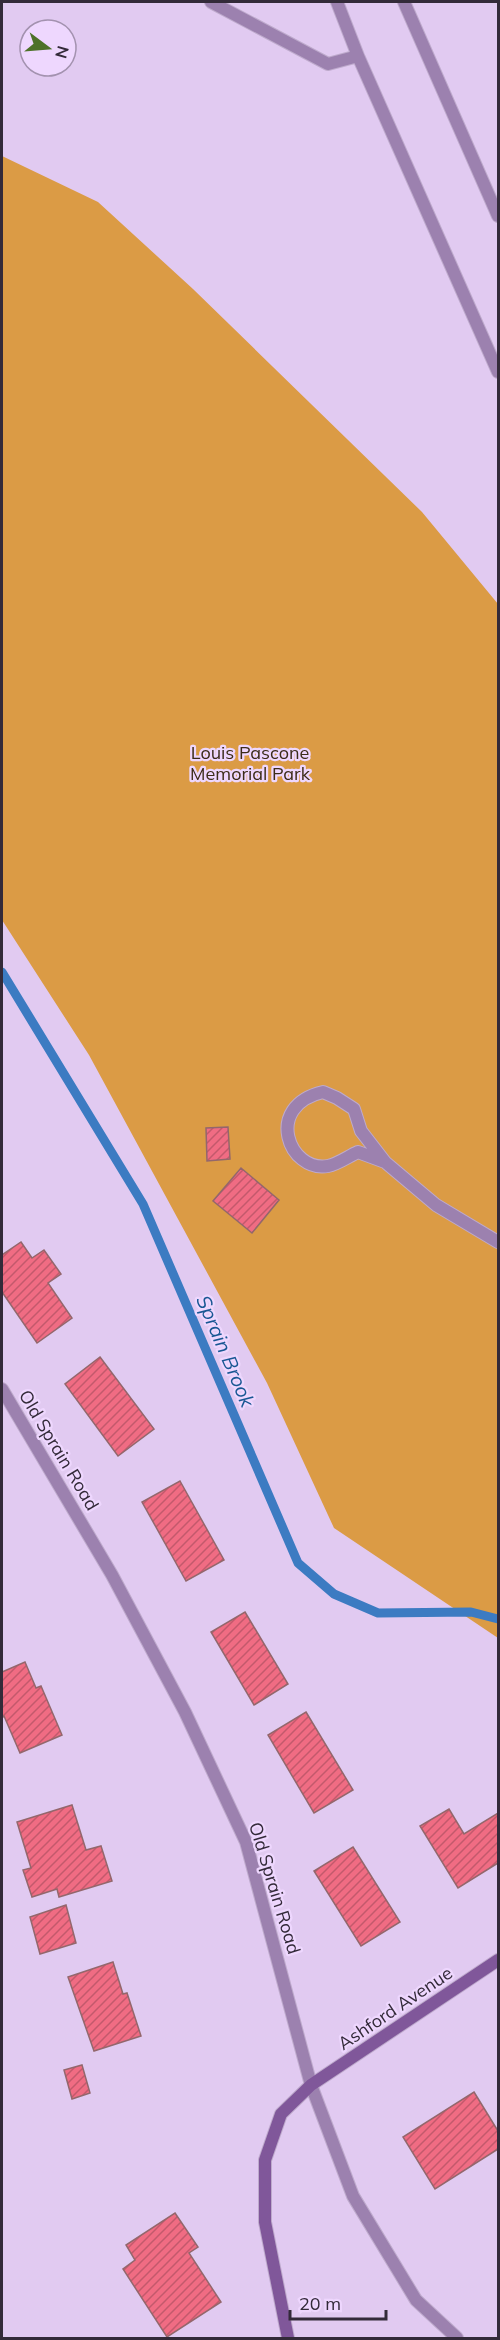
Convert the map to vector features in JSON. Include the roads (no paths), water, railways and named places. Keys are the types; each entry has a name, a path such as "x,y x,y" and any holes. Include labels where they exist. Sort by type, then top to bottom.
{"main road":[{"name":"Ashford Avenue","path":"288,2338 265,2222 265,2160 281,2114 311,2085 498,1960"}],"street":[{"path":"211,2 328,64 358,56"},
{"path":"337,2 358,56 498,372"},
{"path":"404,2 498,216"},
{"path":"385,1162 358,1152 327,1166 310,1164 299,1156 290,1143 286,1126 289,1117 296,1106 312,1095 322,1092 337,1098 354,1109 361,1131 385,1162 436,1204 498,1242"},
{"name":"Old Sprain Road","path":"2,1389 112,1575 185,1712 246,1842 311,2085 353,2196 416,2300 458,2338"}],"waterway":[{"name":"Sprain Brook","path":"2,972 143,1204 298,1563 334,1594 378,1613 471,1612 498,1619"}],"park label":[{"name":"Louis Pascone Memorial Park","path":"250,762"}]}
